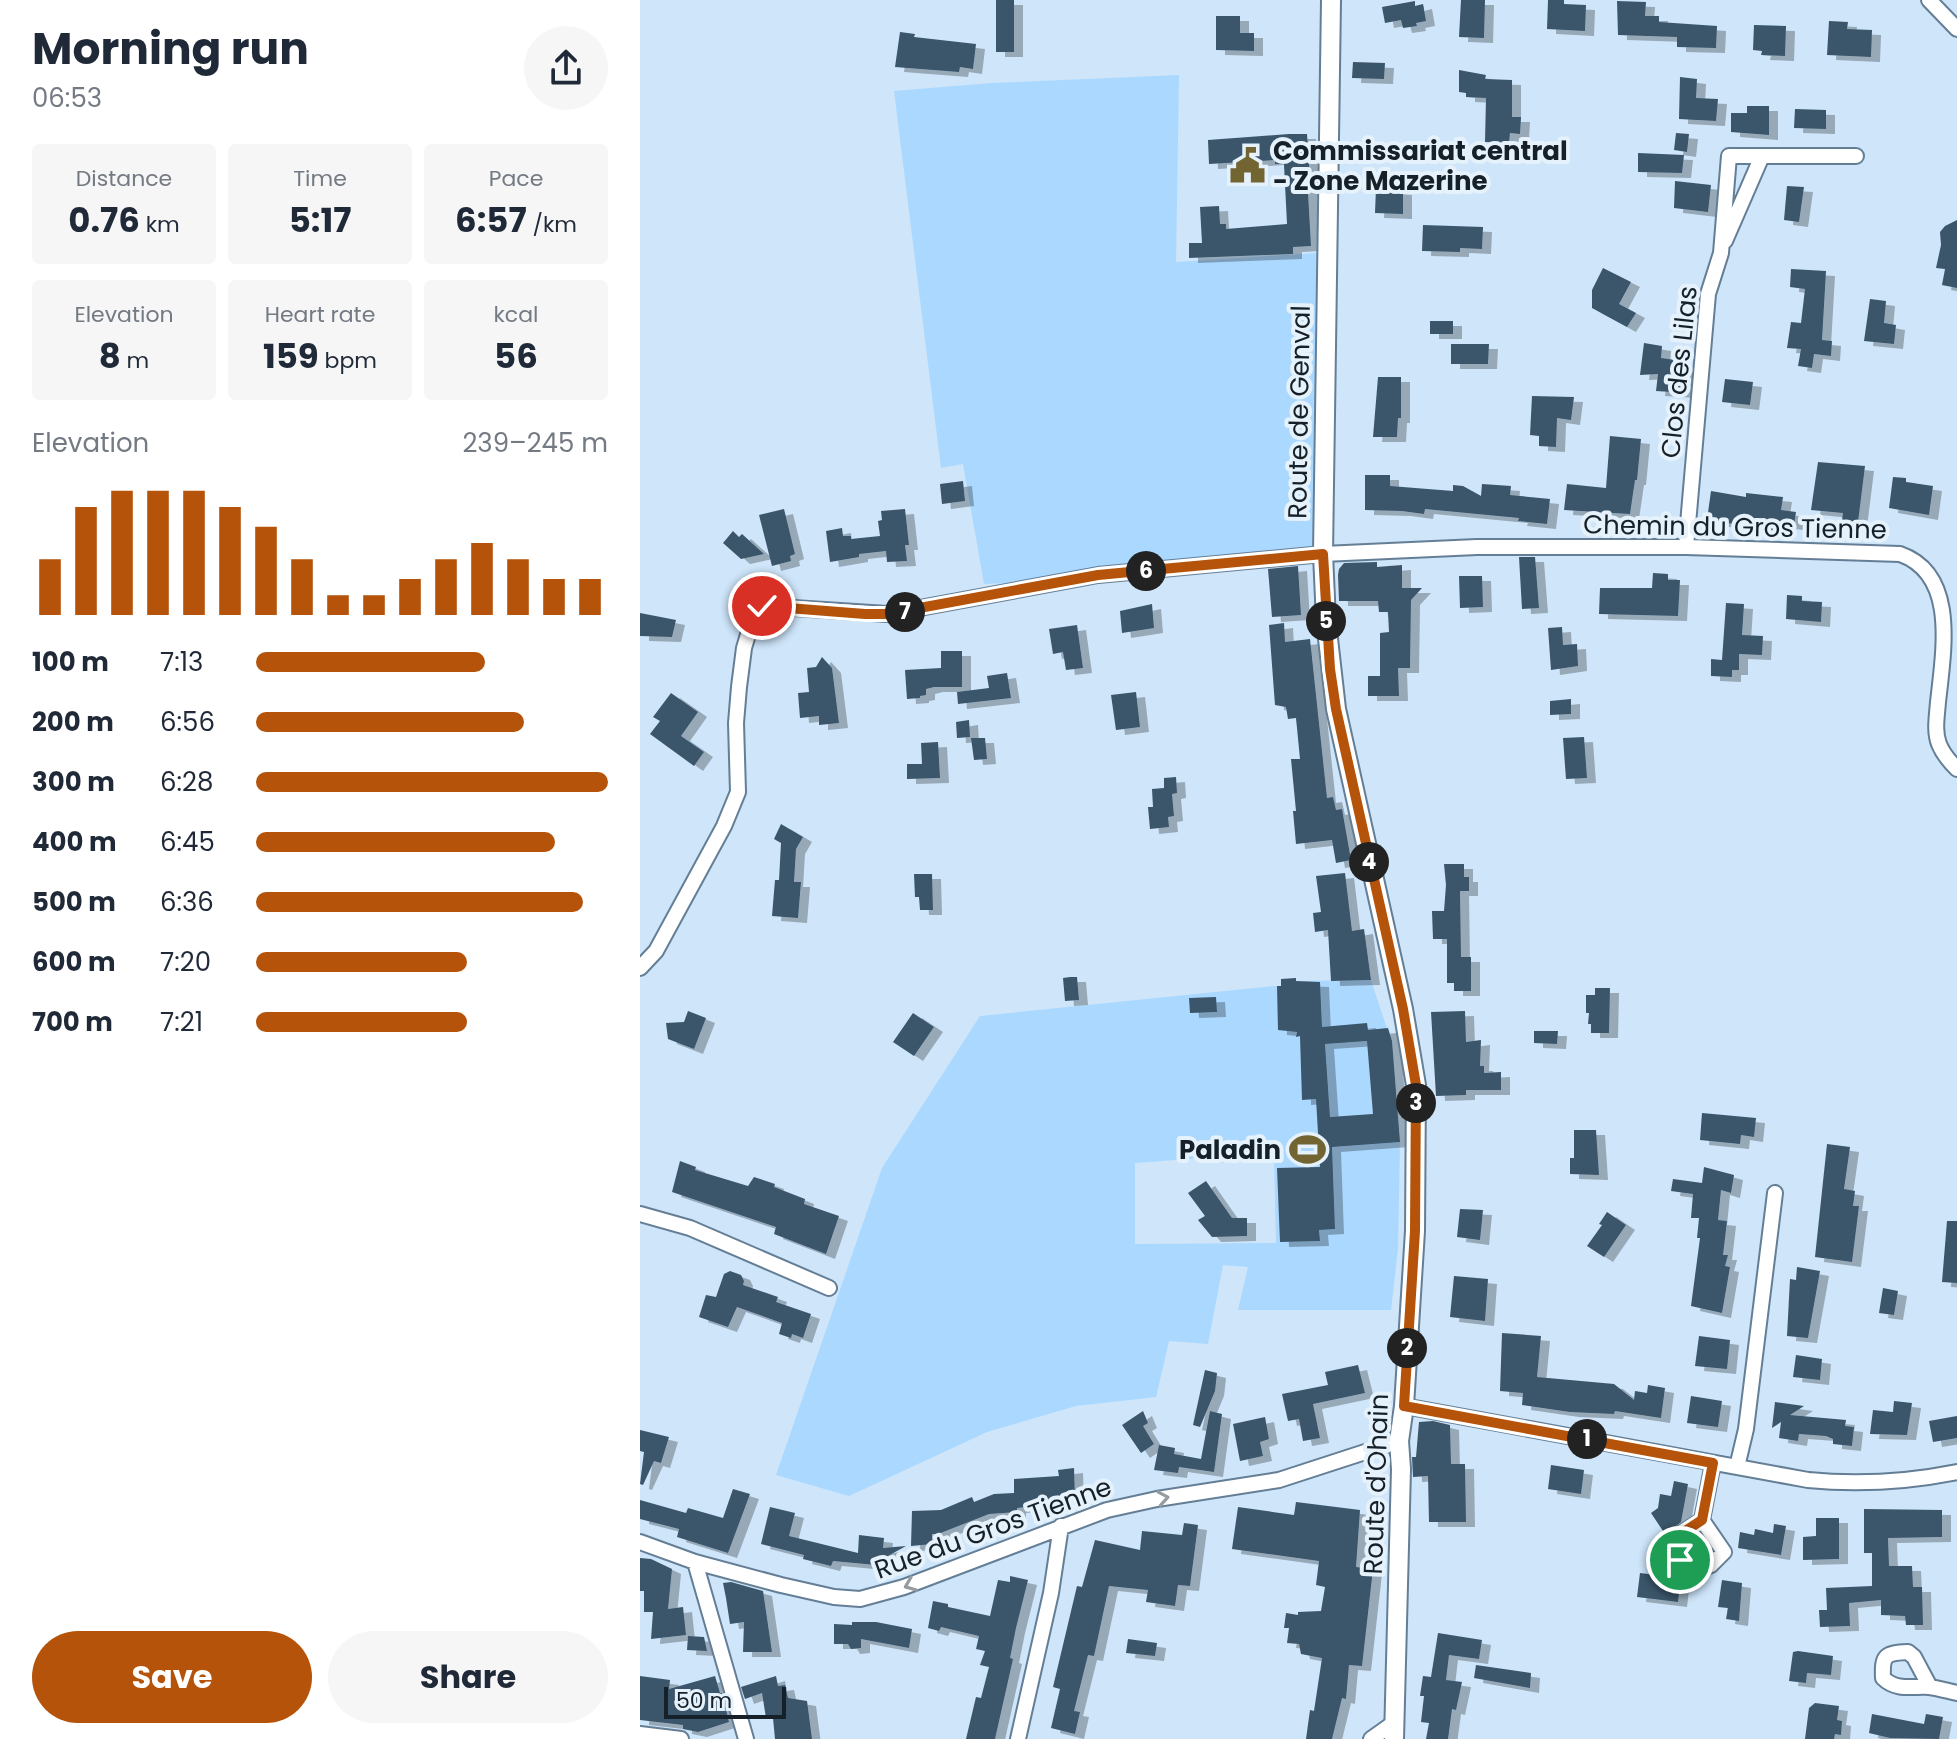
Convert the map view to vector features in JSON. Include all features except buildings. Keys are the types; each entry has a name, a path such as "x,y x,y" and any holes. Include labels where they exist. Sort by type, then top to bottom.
{"main road":[{"name":"Route de Genval","path":"1331,0 1323,554 1329,657 1336,709 1403,1009"},
{"name":"Route d'Ohain","path":"1395,1731 1399,1441 1404,1406 1417,1141 1416,1085 1403,1009"}],"street":[{"path":"1929,0 1957,29"},
{"name":"Clos des Lilas","path":"1686,547 1708,294 1721,253 1729,156 1762,156"},
{"path":"1721,253 1762,156 1856,156"},
{"name":"Chemin du Gros Tienne","path":"640,968 656,951 724,826 738,792 736,723 744,648 756,608 762,606 887,614 1098,575 1323,554 1477,547 1686,547 1900,554 1926,564 1942,584 1947,622 1936,724 1938,742 1947,759 1957,769"},
{"path":"1737,1467 1746,1429 1775,1193"},
{"path":"640,1214 690,1228 829,1288"},
{"path":"1404,1406 1713,1463 1842,1483 1909,1481 1957,1472"},
{"name":"Rue du Gros Tienne","path":"640,1542 695,1562 821,1595 860,1599 904,1587 1107,1510 1279,1480 1399,1441"},
{"path":"1702,1520 1713,1463"},
{"path":"1018,1739 1051,1593 1061,1526"},
{"path":"695,1562 746,1739"},
{"path":"1930,1687 1957,1693"},
{"name":"Route d'Ohain","path":"1371,1739 1395,1731"},
{"path":"640,1734 681,1739"}],"shaded area":[{"path":"1179,75 1176,262 1317,253 1317,556 1085,580 984,584 963,464 941,468 894,91 992,83"},
{"path":"1371,980 1391,1041 1400,1142 1398,1248 1391,1310 1238,1310 1248,1267 1223,1265 1208,1344 1169,1341 1156,1397 1076,1406 987,1432 849,1496 776,1475 882,1168 980,1016 1300,986 1301,981","holes":["1215,1157 1217,1163 1274,1159 1276,1243 1135,1244 1135,1163"]}],"place":[{"name":"Commissariat central - Zone Mazerine","path":"1247,166"},
{"name":"Paladin","path":"1307,1150"}],"route":[{"path":"762,606 887,614 1098,575 1323,554 1330,669 1336,709 1403,1009 1416,1085 1415,1231 1404,1406 1713,1463 1702,1520 1673,1541 1671,1548 1680,1560"}]}
